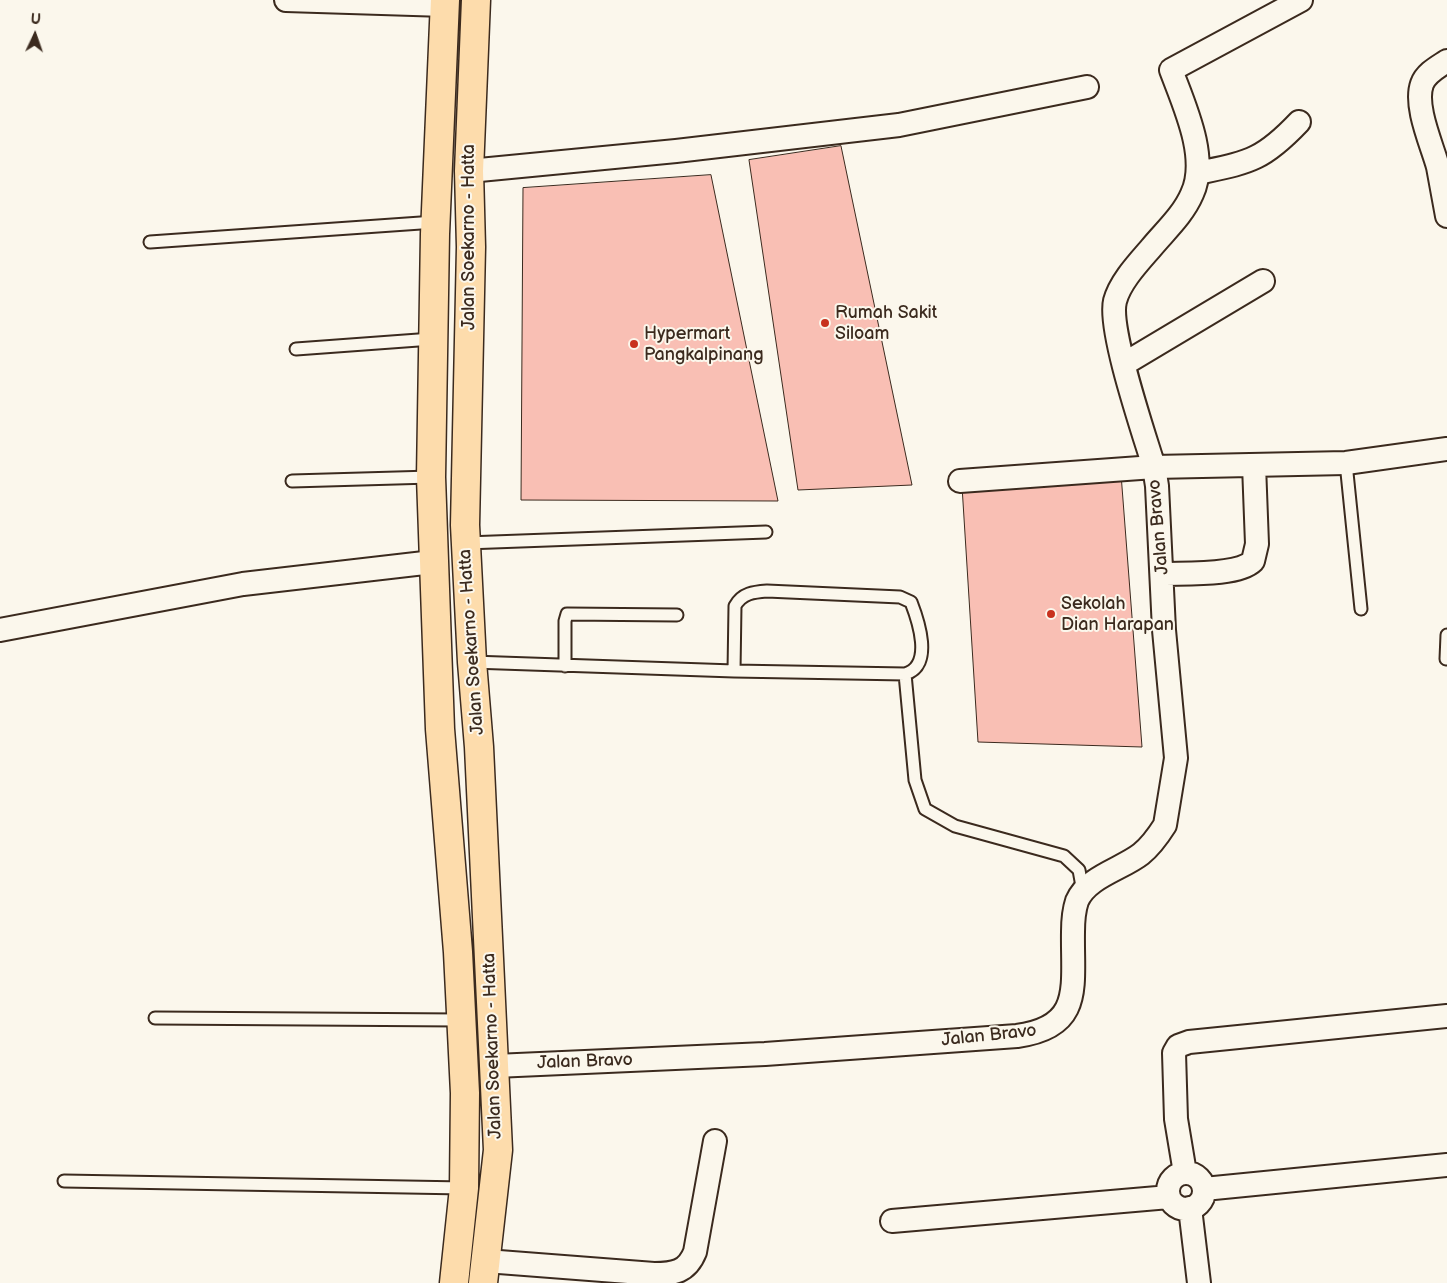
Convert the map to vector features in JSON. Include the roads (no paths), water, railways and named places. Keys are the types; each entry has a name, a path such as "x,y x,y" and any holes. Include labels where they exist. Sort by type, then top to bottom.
{"highway":[{"name":"Jalan Soekarno - Hatta","path":"476,0 469,171 471,247 466,543 472,662 479,747 498,1150 484,1272"},
{"name":"Jalan Soekarno - Hatta","path":"445,3 435,222 431,477 440,729 456,933 464,1093 464,1188 454,1283"}],"street":[{"path":"286,0 445,3"},
{"path":"1299,122 1281,141 1257,158 1244,163 1198,172 1192,127 1171,70 1301,0"},
{"path":"1447,61 1426,77 1420,94 1424,121 1442,165 1447,216"},
{"path":"469,171 676,151 899,124 1088,87"},
{"name":"Jalan Bravo","path":"495,1066 765,1054 1017,1036 1045,1030 1057,1023 1069,1007 1073,925 1077,902 1092,883 1141,854 1153,842 1165,825 1176,758 1164,630 1163,574 1154,466 1124,364 1117,332 1115,300 1120,288 1141,259 1185,206 1192,194 1198,172"},
{"path":"1124,364 1263,281"},
{"path":"960,481 1154,466 1346,463 1447,449"},
{"path":"1163,574 1227,570 1245,567 1253,561 1257,544 1254,465"},
{"path":"0,630 243,584 433,562"},
{"path":"1185,1173 1176,1119 1174,1053 1178,1046 1189,1042 1447,1016"},
{"path":"484,1272 654,1274 683,1270 690,1263 695,1252 715,1140"},
{"path":"1204,1189 1447,1165"},
{"path":"1185,1173 1194,1174 1201,1180 1204,1189 1203,1198 1198,1205 1190,1208 1181,1208 1174,1204 1169,1197 1168,1186 1171,1181 1174,1177 1185,1173"},
{"path":"892,1221 1169,1197"},
{"path":"1190,1208 1199,1283"}],"lane":[{"path":"150,242 435,222"},
{"path":"296,348 432,339"},
{"path":"1346,463 1361,609"},
{"path":"292,481 431,477"},
{"path":"466,543 766,532"},
{"path":"472,662 734,671 906,674 914,670 921,653 917,617 911,602 891,596 767,591 744,596 735,606 734,671"},
{"path":"565,666 565,621 567,614 677,615"},
{"path":"1446,659 1447,635"},
{"path":"906,674 915,780 925,808 955,826 1064,856 1079,870 1084,892"},
{"path":"155,1018 460,1020"},
{"path":"64,1181 464,1188"}],"place":[{"name":"Rumah Sakit Siloam","path":"825,323"},
{"name":"Hypermart Pangkalpinang","path":"634,344"},
{"name":"Sekolah Dian Harapan","path":"1051,614"}]}
